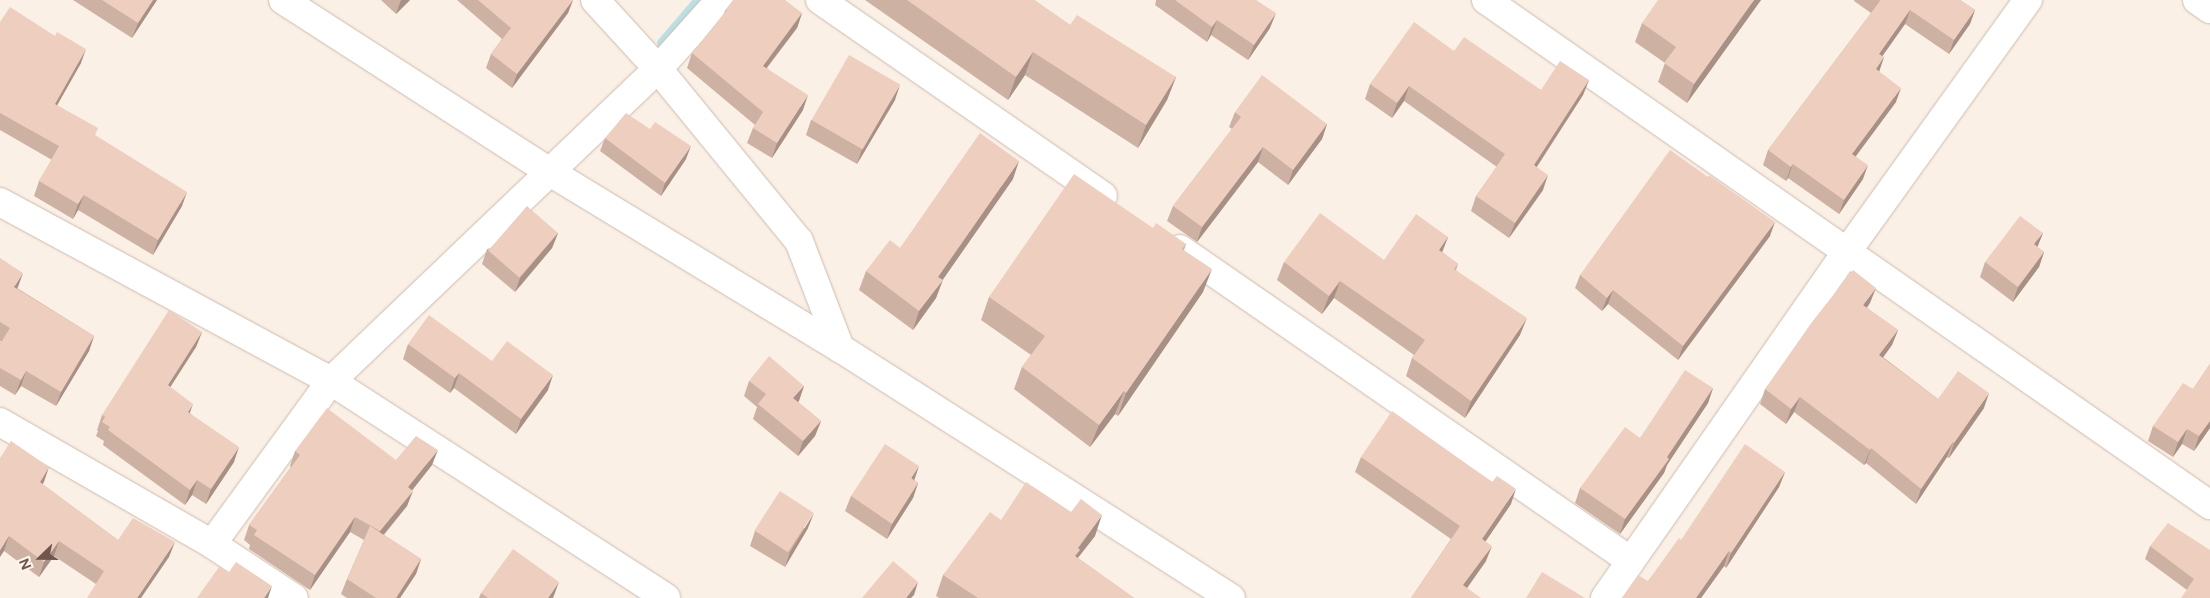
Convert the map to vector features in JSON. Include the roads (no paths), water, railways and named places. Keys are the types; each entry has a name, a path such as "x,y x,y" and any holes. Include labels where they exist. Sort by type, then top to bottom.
{"street":[{"path":"284,0 550,172 840,348 1232,598"},
{"path":"595,0 658,69 799,241 840,348"},
{"path":"212,544 331,381 658,69 720,0"},
{"path":"820,0 1123,210"},
{"path":"1486,0 2210,505"},
{"path":"1605,598 1846,252 2028,0"},
{"path":"2197,0 2210,9"},
{"path":"0,202 331,381 666,598"},
{"path":"1156,232 1631,561"},
{"path":"0,422 212,544 294,598"}],"waterway":[{"path":"662,43 699,0"}]}
